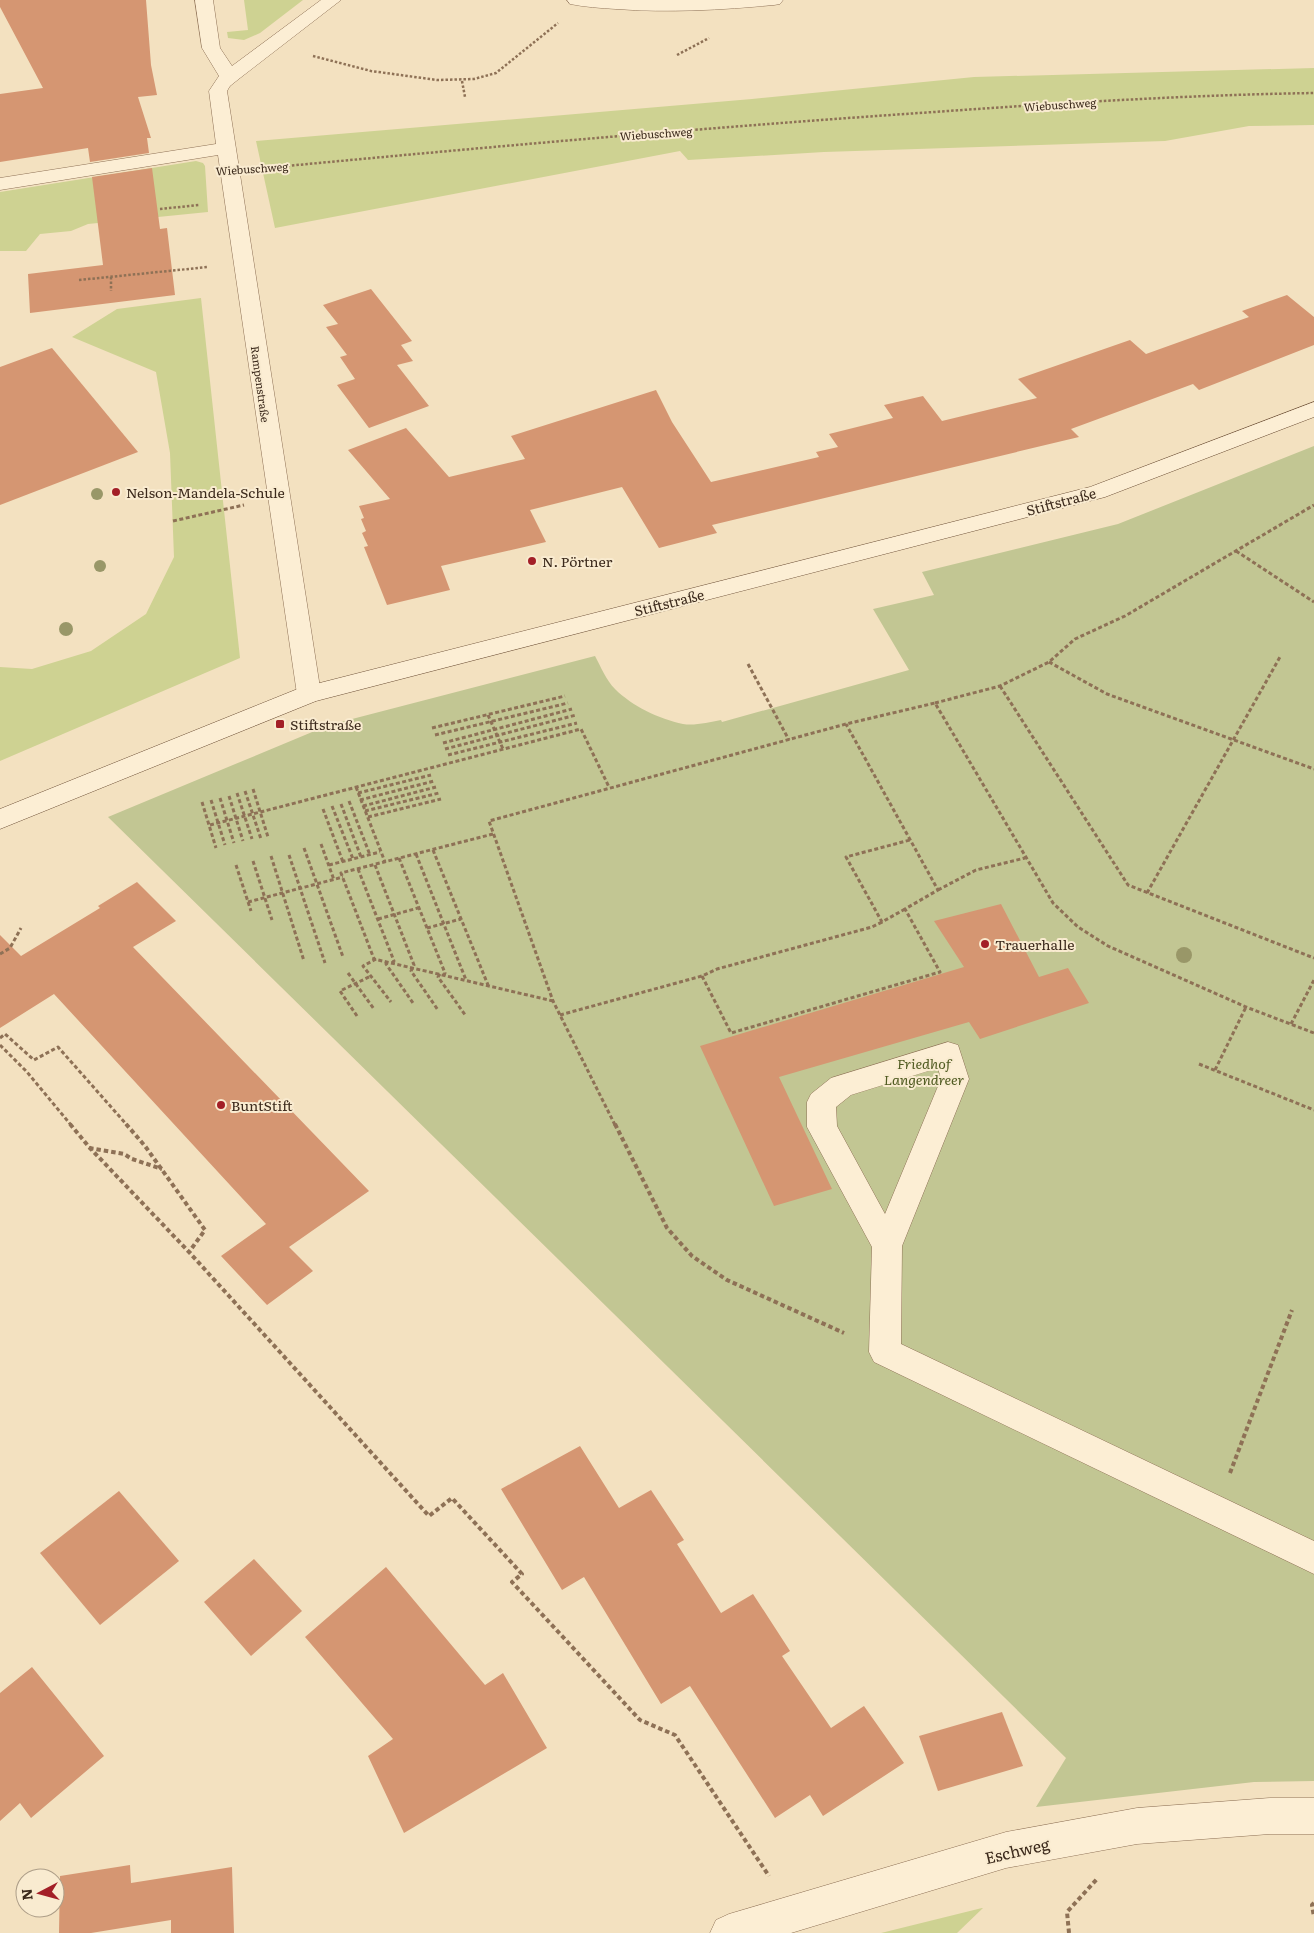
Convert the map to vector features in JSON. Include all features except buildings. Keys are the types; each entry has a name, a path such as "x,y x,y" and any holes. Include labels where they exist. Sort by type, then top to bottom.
{"street":[{"path":"204,0 211,48 229,77"},
{"name":"Rampenstraße","path":"309,694 218,91 229,77 332,0"},
{"path":"581,1 636,6 684,7 774,0"},
{"name":"Wiebuschweg","path":"0,184 227,148"},
{"name":"Stiftstraße","path":"0,819 309,694 1096,492 1314,409"},
{"path":"887,1246 822,1127 821,1102 841,1086 948,1053 955,1079 887,1246 884,1352 1314,1558"},
{"name":"Eschweg","path":"729,1933 1006,1850 1137,1826 1270,1816 1314,1816"}],"path":[{"path":"271,45 371,71 437,80 462,81 496,73 581,1"},
{"path":"462,81 465,97"},
{"name":"Wiebuschweg","path":"230,171 558,140 894,114 1225,94 1314,93"},
{"path":"80,280 244,264"},
{"path":"110,277 111,291"},
{"path":"173,521 278,497"},
{"path":"884,1352 727,1280 692,1256 667,1228 553,1001 489,821 846,724 1000,686 1049,662 1075,639 1125,616 1312,504 1314,505"},
{"path":"1236,550 1314,602"},
{"path":"1147,893 1280,657"},
{"path":"1049,662 1107,694 1314,768"},
{"path":"748,664 789,740"},
{"path":"1000,686 1128,885 1314,958"},
{"path":"432,728 565,696"},
{"path":"435,735 492,723 568,703"},
{"path":"935,703 1053,903 1078,927 1108,946 1246,1007 1314,1033"},
{"path":"442,743 572,709"},
{"path":"445,749 576,715"},
{"path":"488,716 503,749"},
{"path":"448,755 577,723"},
{"path":"846,724 938,890"},
{"path":"210,825 581,729 609,787"},
{"path":"358,793 431,775"},
{"path":"360,800 434,781"},
{"path":"356,787 385,862"},
{"path":"363,806 436,788"},
{"path":"253,789 268,837"},
{"path":"244,791 261,839"},
{"path":"237,793 252,839"},
{"path":"365,811 439,793"},
{"path":"229,796 243,841"},
{"path":"220,798 234,843"},
{"path":"368,817 441,799"},
{"path":"211,800 225,845"},
{"path":"349,801 370,855"},
{"path":"202,802 216,848"},
{"path":"341,804 361,857"},
{"path":"332,806 353,860"},
{"path":"323,809 344,862"},
{"path":"493,834 341,873 374,959 553,1001"},
{"path":"882,922 846,857 910,840"},
{"path":"321,844 334,880"},
{"path":"304,848 343,957"},
{"path":"433,849 488,985"},
{"path":"329,865 380,852"},
{"path":"416,854 466,980"},
{"path":"270,856 304,961"},
{"path":"289,856 325,963"},
{"path":"399,858 445,973 438,977 466,1016"},
{"path":"560,1015 702,976 717,969 872,927 976,870 1025,858"},
{"path":"253,861 272,920"},
{"path":"375,864 414,966 411,971 438,1010"},
{"path":"236,865 251,911"},
{"path":"358,869 394,961 392,963"},
{"path":"248,902 343,877"},
{"path":"378,919 419,908"},
{"path":"702,976 731,1033 940,972 905,909"},
{"path":"427,928 461,919"},
{"path":"0,954 10,948 21,928"},
{"path":"377,959 363,966 391,1002"},
{"path":"388,962 386,964 413,1003"},
{"path":"348,973 374,1009"},
{"path":"357,1016 340,991 371,976"},
{"path":"1291,1024 1314,980"},
{"path":"1215,1070 1246,1007"},
{"path":"0,1038 5,1034 34,1060 58,1047 145,1146 205,1230 189,1252"},
{"path":"0,1045 27,1072 89,1147 189,1252 429,1516 452,1498 522,1574 512,1582 640,1720 675,1735 794,1913"},
{"path":"1199,1064 1314,1110"},
{"path":"89,1147 124,1154 132,1159 162,1169"},
{"path":"1215,1510 1292,1310"},
{"path":"1314,1903 1312,1905 1314,1917"}],"green space":[{"path":"244,0 303,0 260,33 244,40 228,38 227,32 248,30"},
{"path":"1314,68 1314,125 1249,126 1165,141 824,152 688,160 680,151 275,228 256,141 752,99 974,77"},
{"path":"196,161 203,163 205,166 208,212 88,224 71,231 40,234 26,251 0,251 0,192"},
{"path":"201,298 240,658 0,761 0,667 32,669 91,651 146,614 174,557 170,453 156,372 72,337 117,309"},
{"name":"Friedhof Langendreer","path":"1314,446 1314,1781 1254,1782 1036,1807 1066,1758 108,817 329,725 595,656 606,678 629,701 655,715 683,724 702,724 721,720 722,722 909,670 873,609 934,595 922,572 1118,524"},
{"path":"982,1908 957,1933 881,1933"}],"place":[{"name":"Nelson-Mandela-Schule","path":"116,492"},
{"name":"N. Pörtner","path":"532,561"},
{"name":"Stiftstraße","path":"280,724"},
{"name":"Trauerhalle","path":"985,944"},
{"name":"BuntStift","path":"221,1105"}]}
